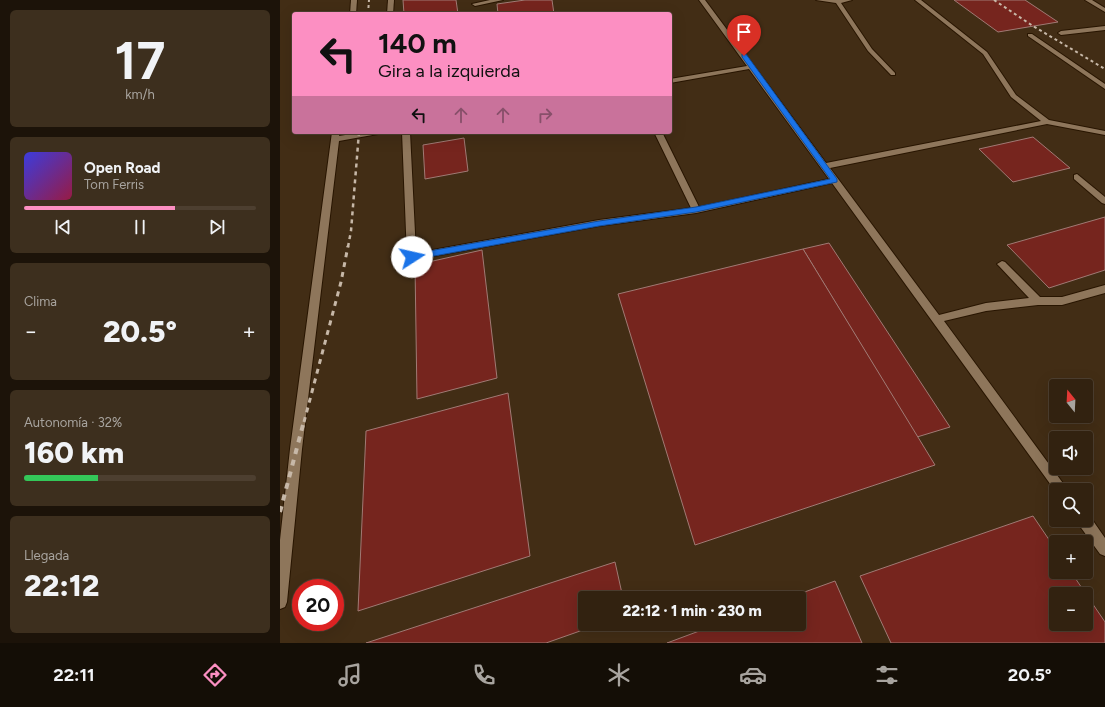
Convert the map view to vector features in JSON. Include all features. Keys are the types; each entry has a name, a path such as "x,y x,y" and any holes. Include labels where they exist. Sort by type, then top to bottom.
{"lane":[{"path":"352,12 354,0"},
{"path":"390,12 391,0"},
{"path":"475,4 500,0"},
{"path":"702,0 1057,483"},
{"path":"819,0 838,2 849,0"},
{"path":"918,0 986,53 1013,96 1047,122"},
{"path":"1088,0 1105,10"},
{"path":"838,2 870,50 893,74"},
{"path":"1061,33 1105,28"},
{"path":"1030,35 1105,88"},
{"path":"672,81 752,67"},
{"path":"824,166 1047,122 1105,133"},
{"path":"280,602 297,442 336,136 357,134"},
{"path":"406,134 412,257 599,223 696,210 835,180"},
{"path":"659,134 696,210"},
{"path":"1077,178 1105,201"},
{"path":"1002,264 1038,301"},
{"path":"937,319 986,307 1038,301 1062,301 1105,289"},
{"path":"1089,527 1105,548"}],"building":[{"path":"403,0 456,0 458,12 404,12"},
{"path":"525,0 552,0 554,12 498,12 497,4"},
{"path":"954,0 1025,0 1058,22 998,32"},
{"path":"1033,137 1070,168 1013,182 979,149"},
{"path":"464,138 468,171 425,179 423,145"},
{"path":"1105,217 1105,270 1049,288 1007,245"},
{"path":"829,243 950,427 917,437 803,249"},
{"path":"803,249 935,465 695,545 618,294"},
{"path":"482,250 497,378 417,399 415,265"},
{"path":"508,393 530,556 358,611 366,431"},
{"path":"1033,516 1049,540 1049,579 1076,579 1081,587 1049,587 1049,631 1093,631 1093,604 1105,622 1105,643 891,643 860,576"},
{"path":"615,562 621,591 578,591 578,631 580,631 546,643 366,643"},
{"path":"835,581 862,643 667,643 699,631 806,631 806,591"}],"railway":[{"path":"368,12 369,0"},
{"path":"994,0 1033,26 1105,69"},
{"path":"348,247 351,231 359,134"},
{"path":"304,422 341,282 348,246"},
{"path":"280,512 304,421"}],"route":[{"path":"412,257 599,223 696,210 835,180 744,56"}]}
